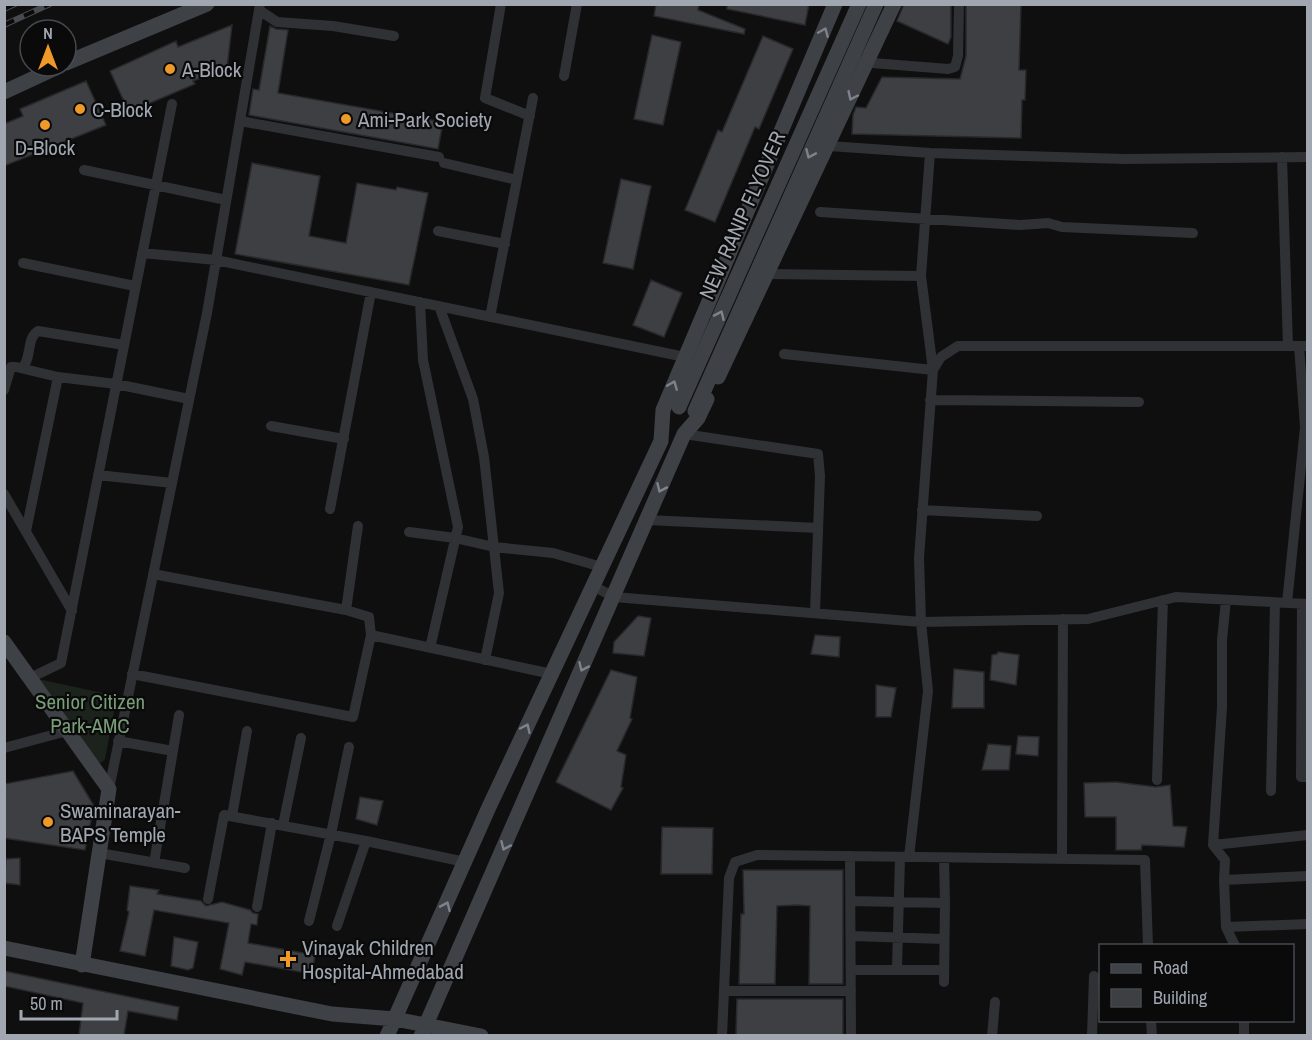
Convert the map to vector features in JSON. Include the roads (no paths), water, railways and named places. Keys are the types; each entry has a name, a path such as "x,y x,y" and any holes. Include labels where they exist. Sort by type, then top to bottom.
{"main road":[{"path":"78,58 207,4"},
{"path":"661,441 663,410 835,4"},
{"name":"NEW RANIP FLYOVER","path":"387,1035 552,674 679,407 859,4"},
{"name":"NEW RANIP FLYOVER","path":"684,434 876,4"},
{"path":"424,1030 684,434 698,418 829,146 894,4"},
{"path":"4,92 34,78"},
{"path":"4,642 109,789 82,965"},
{"path":"4,948 332,1014 395,1019 424,1030 481,1035"}],"street":[{"path":"501,4 485,98 530,116"},
{"path":"564,76 577,4"},
{"path":"814,54 867,63 948,69 955,67 958,56 959,4"},
{"path":"259,7 277,22 333,26 394,36"},
{"path":"109,789 216,260 259,7"},
{"path":"490,317 533,98"},
{"path":"30,678 61,663 172,104"},
{"path":"240,121 441,160 517,180"},
{"path":"829,146 930,153 1125,159 1308,157"},
{"path":"897,968 899,902 928,691 921,622 919,558 933,369 921,276 930,153"},
{"path":"1282,157 1305,427 1287,603"},
{"path":"84,170 155,187 226,200"},
{"path":"820,212 1020,225 1048,223 1062,227 1193,233"},
{"path":"438,231 505,244"},
{"path":"142,253 216,260 685,357"},
{"path":"23,263 135,286"},
{"path":"767,274 921,276"},
{"path":"330,508 371,292"},
{"path":"420,302 423,360 458,527 430,648"},
{"path":"439,306 473,399 484,457 500,593 485,660"},
{"path":"22,368 26,364 32,335 38,331 124,345"},
{"path":"933,369 942,357 958,346 1298,346"},
{"path":"784,354 933,369"},
{"path":"4,390 11,367 116,384 189,399"},
{"path":"26,531 58,376"},
{"path":"930,400 1139,402"},
{"path":"271,426 344,438"},
{"path":"684,434 818,454 820,476 815,613"},
{"path":"98,475 172,483"},
{"path":"4,494 72,611"},
{"path":"922,510 1037,516"},
{"path":"647,520 818,528"},
{"path":"346,610 358,526"},
{"path":"409,532 455,538 494,547 553,553 602,567"},
{"path":"132,674 353,717 371,636 369,617 346,610 153,573"},
{"path":"593,586 614,597 921,622 1088,618 1176,597 1305,604 1304,727 1301,777 1308,777"},
{"path":"1157,780 1163,600"},
{"path":"1226,600 1221,640 1221,707 1213,845 1225,860 1226,927 1234,944"},
{"path":"1271,792 1275,602"},
{"path":"1062,859 1063,619"},
{"path":"371,636 552,674"},
{"path":"154,863 179,715"},
{"path":"4,748 67,731"},
{"path":"232,816 248,731"},
{"path":"256,907 301,738"},
{"path":"118,741 173,751"},
{"path":"309,921 331,834 349,747"},
{"path":"208,899 224,815 331,834 465,862"},
{"path":"1213,845 1308,834"},
{"path":"337,926 366,841"},
{"path":"99,854 185,868"},
{"path":"722,1035 729,878 735,862 757,855 1145,860 1148,944"},
{"path":"850,856 851,1035"},
{"path":"944,858 944,982"},
{"path":"1224,880 1308,876"},
{"path":"850,902 945,903"},
{"path":"1226,927 1308,924"},
{"path":"851,936 944,939"},
{"path":"851,970 897,968 944,970"},
{"path":"1092,1035 1094,976"},
{"path":"724,991 851,991"},
{"path":"992,1035 994,1002"}],"railway":[{"path":"4,9 15,4"},
{"path":"4,25 50,4"}],"place":[{"name":"A-Block","path":"170,69"},
{"name":"C-Block","path":"80,109"},
{"name":"Ami-Park Society","path":"346,119"},
{"name":"D-Block","path":"45,125"},
{"name":"Swaminarayan- BAPS Temple","path":"48,822"},
{"name":"Vinayak Children Hospital-Ahmedabad","path":"288,959"}],"park label":[{"name":"Senior Citizen Park-AMC","path":"90,713"}]}
